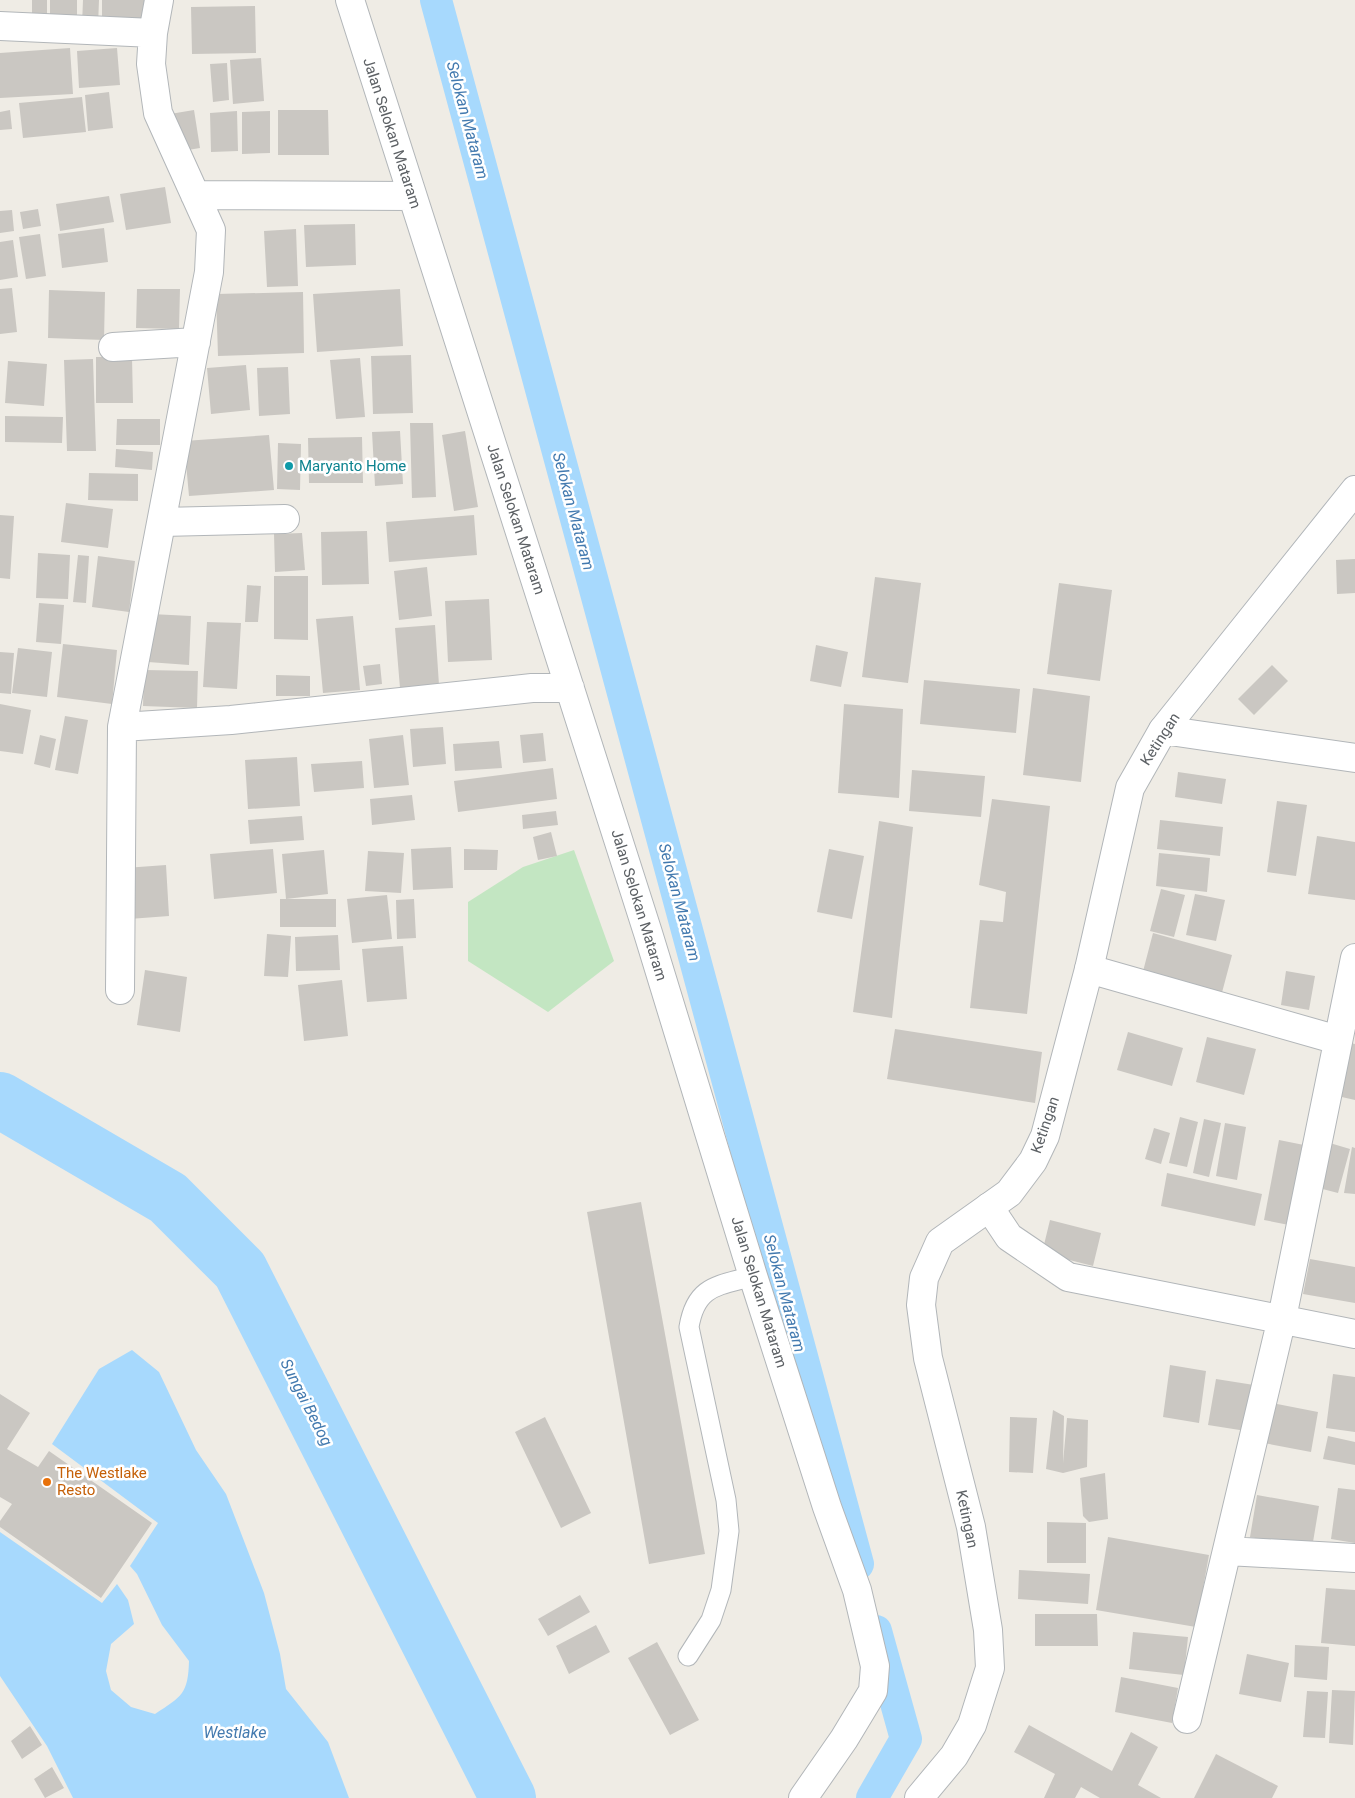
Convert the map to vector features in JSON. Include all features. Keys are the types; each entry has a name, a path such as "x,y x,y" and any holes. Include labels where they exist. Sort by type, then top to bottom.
{"street":[{"path":"120,990 122,727 209,272 212,230 158,113 151,64 153,33 159,0"},
{"name":"Jalan Selokan Mataram","path":"350,0 570,688 753,1276 827,1507 857,1590 875,1666 873,1691 844,1739 803,1798"},
{"path":"0,26 153,33"},
{"path":"195,195 412,196"},
{"path":"113,347 196,342"},
{"name":"Ketingan","path":"919,1798 954,1756 972,1725 990,1668 988,1630 970,1527 928,1358 921,1305 924,1278 940,1242 1009,1193 1033,1161 1045,1136 1088,969 1130,788 1162,730 1355,490"},
{"path":"162,522 285,519"},
{"path":"122,727 231,720 532,688 570,688"},
{"path":"1162,730 1355,758"},
{"path":"1088,969 1338,1040"},
{"path":"1186,1720 1228,1551 1282,1318 1354,969"},
{"path":"989,1207 1008,1237 1068,1277 1355,1334"},
{"path":"1228,1551 1355,1558"}],"lane":[{"path":"688,1656 711,1620 721,1590 729,1531 726,1500 689,1327 690,1318 692,1308 700,1296 714,1288 753,1276"}],"green space":[{"path":"574,850 614,961 548,1012 468,961 468,902 523,867"}],"water":[{"name":"Westlake","path":"132,1350 159,1372 196,1450 226,1494 264,1593 280,1654 286,1689 328,1742 349,1798 73,1798 47,1746 0,1676 0,1532 102,1603 117,1584 128,1600 134,1624 111,1644 106,1671 111,1690 131,1707 155,1714 172,1703 185,1688 189,1661 162,1625 137,1574 130,1566 158,1523 52,1444 99,1369"}],"building":[{"path":"32,0 47,0 47,24 32,24"},
{"path":"50,0 77,0 77,28 50,27"},
{"path":"83,0 99,0 98,26 82,25"},
{"path":"102,0 149,0 149,27 102,27"},
{"path":"255,6 256,53 192,54 191,7"},
{"path":"70,48 73,94 0,98 0,53"},
{"path":"117,48 120,85 79,88 77,51"},
{"path":"261,58 264,101 233,104 230,60"},
{"path":"227,63 229,100 213,102 210,64"},
{"path":"109,92 113,128 88,131 85,95"},
{"path":"82,97 86,132 23,138 19,103"},
{"path":"10,110 12,129 0,130 0,112"},
{"path":"194,110 200,148 176,152 170,114"},
{"path":"278,110 328,110 329,155 278,155"},
{"path":"237,111 238,151 211,152 210,113"},
{"path":"270,111 270,153 242,154 242,112"},
{"path":"165,187 171,223 126,230 120,194"},
{"path":"109,196 114,222 60,231 56,204"},
{"path":"38,209 41,226 23,229 20,212"},
{"path":"12,210 14,231 0,233 0,211"},
{"path":"355,224 356,265 306,267 304,225"},
{"path":"104,228 108,262 62,268 58,234"},
{"path":"296,229 298,286 267,287 264,231"},
{"path":"40,234 46,276 26,279 19,237"},
{"path":"13,240 18,277 0,280 0,242"},
{"path":"12,288 17,332 0,334 0,289"},
{"path":"137,289 180,289 179,329 136,328"},
{"path":"400,289 403,346 317,352 313,294"},
{"path":"49,290 105,292 104,340 48,338"},
{"path":"303,292 304,353 218,356 216,294"},
{"path":"411,355 413,413 373,414 371,356"},
{"path":"96,357 132,357 133,403 96,403"},
{"path":"360,358 365,417 336,419 330,360"},
{"path":"93,359 96,451 67,451 64,360"},
{"path":"8,361 47,364 44,406 5,403"},
{"path":"246,365 250,410 211,414 207,368"},
{"path":"288,367 290,414 259,416 257,368"},
{"path":"5,416 63,417 62,443 5,442"},
{"path":"117,419 160,419 160,445 116,445"},
{"path":"410,423 433,423 436,497 412,498"},
{"path":"400,431 403,484 375,486 372,432"},
{"path":"465,431 478,507 454,511 442,435"},
{"path":"269,435 274,490 189,496 184,441"},
{"path":"362,437 363,483 309,483 308,438"},
{"name":"Maryanto Home","path":"278,443 301,444 300,490 277,489"},
{"path":"116,449 153,452 152,470 115,467"},
{"path":"89,473 138,474 138,501 88,500"},
{"path":"66,503 113,509 108,548 61,542"},
{"path":"0,515 14,516 10,579 0,578"},
{"path":"474,515 477,555 389,562 386,522"},
{"path":"367,531 369,584 322,585 321,532"},
{"path":"302,533 305,570 275,572 274,534"},
{"path":"38,553 70,555 68,599 36,598"},
{"path":"78,555 89,556 86,603 73,602"},
{"path":"98,556 135,561 129,612 92,607"},
{"path":"1355,559 1355,593 1337,594 1336,560"},
{"path":"427,567 432,616 399,620 394,571"},
{"path":"274,576 308,576 308,640 274,639"},
{"path":"875,577 921,583 908,683 862,677"},
{"path":"1059,583 1112,590 1100,681 1047,674"},
{"path":"247,585 261,586 258,622 245,622"},
{"path":"489,599 492,660 448,662 445,601"},
{"path":"39,603 64,605 61,644 36,642"},
{"path":"151,614 191,616 189,665 148,662"},
{"path":"353,616 360,690 323,693 316,619"},
{"path":"207,622 241,623 237,689 203,687"},
{"path":"435,625 439,685 400,688 395,628"},
{"path":"63,644 117,650 112,704 57,697"},
{"path":"816,645 848,652 841,687 810,681"},
{"path":"18,648 52,652 47,697 12,693"},
{"path":"0,652 14,653 11,694 0,693"},
{"path":"380,664 382,684 366,686 363,666"},
{"path":"1272,665 1288,681 1254,715 1238,699"},
{"path":"144,670 198,671 197,708 143,706"},
{"path":"276,675 310,676 310,696 276,696"},
{"path":"924,680 1020,689 1016,733 920,724"},
{"path":"1033,688 1090,696 1081,782 1023,775"},
{"path":"0,704 31,710 23,754 0,751"},
{"path":"844,704 903,709 899,798 838,793"},
{"path":"65,716 88,720 78,774 55,770"},
{"path":"443,727 446,764 413,767 410,729"},
{"path":"543,733 546,761 523,763 520,735"},
{"path":"40,735 56,739 50,768 34,764"},
{"path":"403,735 409,785 374,788 369,739"},
{"path":"499,741 502,768 455,771 453,744"},
{"path":"297,757 300,806 248,809 245,760"},
{"path":"362,761 364,788 314,792 311,764"},
{"path":"553,768 557,799 458,812 454,781"},
{"path":"912,770 985,776 981,817 909,811"},
{"path":"1178,772 1226,779 1222,804 1175,797"},
{"path":"412,795 415,820 372,825 370,799"},
{"path":"992,799 1050,806 1027,1014 970,1008 980,920 1003,922 1006,892 979,885"},
{"path":"1277,801 1307,805 1296,876 1267,872"},
{"path":"556,811 558,825 523,829 522,815"},
{"path":"302,816 304,840 250,844 248,820"},
{"path":"1160,820 1223,827 1220,856 1157,849"},
{"path":"879,821 913,827 892,1018 853,1012"},
{"path":"551,832 557,856 538,860 533,837"},
{"path":"1317,836 1355,842 1355,900 1308,894"},
{"path":"451,847 453,888 413,890 411,849"},
{"path":"273,849 277,893 214,899 210,854"},
{"path":"464,849 498,850 497,870 464,870"},
{"path":"829,849 864,856 852,919 817,912"},
{"path":"324,850 328,894 286,899 282,854"},
{"path":"368,851 404,853 401,893 365,891"},
{"path":"1159,853 1210,858 1207,892 1156,886"},
{"path":"166,865 169,916 129,919 125,868"},
{"path":"1161,889 1185,895 1174,937 1150,931"},
{"path":"1195,894 1225,900 1216,941 1186,935"},
{"path":"387,895 392,939 352,943 347,899"},
{"path":"280,899 336,899 336,927 280,927"},
{"path":"414,899 416,938 397,939 396,900"},
{"path":"1153,933 1232,955 1220,1000 1141,979"},
{"path":"267,934 291,936 288,977 264,976"},
{"path":"338,935 340,970 296,971 295,937"},
{"path":"403,946 407,999 367,1002 362,949"},
{"path":"145,970 187,977 180,1032 137,1025"},
{"path":"1286,971 1315,976 1309,1010 1281,1005"},
{"path":"342,980 348,1036 304,1041 298,985"},
{"path":"895,1029 1042,1052 1035,1103 887,1079"},
{"path":"1128,1032 1183,1048 1172,1086 1117,1070"},
{"path":"1207,1037 1256,1049 1244,1095 1196,1082"},
{"path":"1343,1041 1355,1044 1355,1100 1333,1095"},
{"path":"1180,1117 1198,1122 1187,1167 1169,1163"},
{"path":"1204,1119 1221,1123 1209,1177 1193,1173"},
{"path":"1225,1123 1246,1127 1237,1180 1216,1176"},
{"path":"1154,1128 1170,1133 1161,1164 1145,1159"},
{"path":"1279,1140 1309,1146 1294,1226 1264,1220"},
{"path":"1323,1141 1350,1149 1338,1193 1311,1186"},
{"path":"1352,1147 1355,1148 1355,1194 1344,1193"},
{"path":"1167,1173 1262,1194 1255,1226 1161,1206"},
{"path":"641,1202 705,1554 649,1564 587,1212"},
{"path":"1050,1220 1101,1233 1093,1266 1042,1253"},
{"path":"1310,1259 1355,1267 1355,1303 1303,1294"},
{"path":"1170,1365 1206,1371 1199,1423 1163,1417"},
{"path":"1333,1374 1355,1377 1355,1432 1326,1428"},
{"path":"1216,1379 1254,1385 1246,1431 1208,1425"},
{"name":"The Westlake Resto","path":"0,1394 30,1413 7,1449 38,1467 49,1451 152,1523 101,1598 0,1527 0,1521 12,1504 0,1497"},
{"path":"1272,1403 1318,1412 1311,1452 1264,1443"},
{"path":"1053,1410 1064,1416 1063,1463 1067,1418 1088,1420 1087,1467 1063,1473 1046,1469"},
{"path":"545,1417 591,1513 561,1528 515,1432"},
{"path":"1010,1417 1037,1418 1033,1473 1009,1472"},
{"path":"1328,1436 1355,1442 1355,1465 1323,1459"},
{"path":"1105,1473 1108,1519 1089,1522 1083,1516 1080,1478"},
{"path":"1338,1488 1355,1490 1355,1543 1331,1539"},
{"path":"1257,1495 1319,1506 1312,1548 1250,1537"},
{"path":"1047,1522 1086,1523 1086,1563 1047,1563"},
{"path":"1108,1537 1209,1555 1196,1627 1096,1610"},
{"path":"1019,1570 1090,1574 1088,1604 1018,1599"},
{"path":"1326,1588 1355,1590 1355,1646 1321,1643"},
{"path":"580,1595 590,1612 548,1636 538,1619"},
{"path":"1035,1614 1097,1614 1098,1646 1035,1646"},
{"path":"596,1625 610,1652 569,1674 556,1646"},
{"path":"1133,1632 1188,1637 1184,1675 1129,1669"},
{"path":"657,1642 699,1720 670,1735 628,1658"},
{"path":"1295,1645 1329,1647 1327,1680 1294,1677"},
{"path":"1247,1654 1289,1663 1281,1702 1239,1694"},
{"path":"1121,1677 1178,1688 1172,1723 1115,1712"},
{"path":"1332,1690 1355,1691 1353,1745 1329,1743"},
{"path":"1307,1691 1328,1692 1325,1738 1303,1737"},
{"path":"1029,1725 1112,1771 1131,1732 1158,1747 1138,1785 1161,1798 1100,1798 1081,1787 1075,1798 1044,1798 1055,1774 1014,1752"},
{"path":"30,1726 42,1745 22,1759 11,1741"},
{"path":"1216,1754 1278,1786 1272,1798 1194,1798"},
{"path":"52,1767 64,1788 45,1798 34,1779"}],"waterway":[{"name":"Selokan Mataram","path":"436,0 858,1564"},
{"name":"Sungai Bedog","path":"0,1100 168,1198 240,1270 508,1798"},
{"name":"Selokan Mataram","path":"872,1798 906,1739 876,1631"}],"place":[{"name":"Maryanto Home","path":"289,466"},
{"name":"The Westlake Resto","path":"47,1482"}]}
